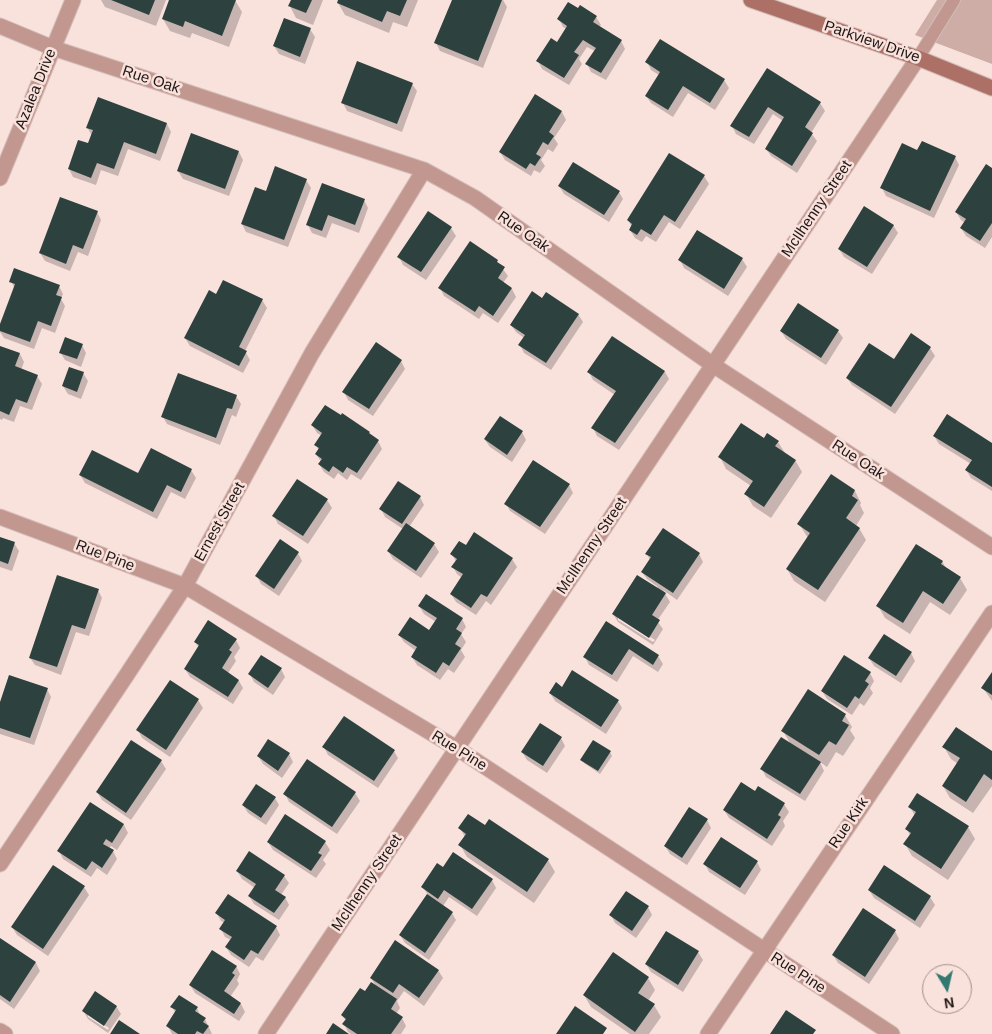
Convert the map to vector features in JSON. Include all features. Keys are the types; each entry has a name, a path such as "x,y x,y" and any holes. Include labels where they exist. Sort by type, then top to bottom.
{"main road":[{"name":"Parkview Drive","path":"751,0 918,58 992,88"}],"street":[{"name":"Azalea Drive","path":"0,178 73,0"},
{"name":"Rue Oak","path":"0,26 53,48 424,170 475,198 713,365 992,548"},
{"name":"McIlhenny Street","path":"266,1034 918,58"},
{"name":"Ernest Street","path":"0,864 185,586 312,353 424,170"},
{"name":"Rue Pine","path":"0,517 185,586 458,749 892,1034"},
{"name":"Rue Kirk","path":"708,1034 992,613"},
{"path":"0,1031 5,1034"}],"lane":[{"path":"918,58 954,0"}],"shaded area":[{"path":"937,0 992,0 992,64 915,35"}],"building":[{"path":"111,0 155,0 149,15"},
{"path":"169,0 236,0 222,36 185,21 183,27 162,19"},
{"path":"291,0 312,0 306,13 288,6"},
{"path":"338,0 407,0 400,16 387,11 382,22 337,3"},
{"path":"452,0 502,0 478,61 434,43"},
{"path":"568,2 578,8 580,5 597,16 593,22 622,40 601,73 585,64 596,48 583,40 574,52 579,55 564,78 536,61 551,38 557,42 567,26 557,19"},
{"path":"284,18 311,28 300,57 273,46"},
{"path":"660,39 725,79 710,103 683,86 668,110 645,96 660,72 645,62"},
{"path":"357,61 413,83 397,124 341,103"},
{"path":"767,68 821,102 805,127 813,133 792,166 765,149 784,117 768,107 749,137 730,126"},
{"path":"535,94 562,111 549,132 554,136 548,145 543,142 536,154 541,157 535,166 530,163 526,169 499,152"},
{"path":"98,97 167,123 156,154 124,142 114,169 97,163 91,178 68,169 78,140 88,143 93,130 86,128"},
{"path":"191,133 239,151 225,189 177,171"},
{"path":"922,141 956,156 930,211 880,188 902,143 917,150"},
{"path":"669,153 705,175 675,222 664,215 651,235 641,229 637,235 629,230 632,224 627,220"},
{"path":"573,162 620,191 604,215 558,186"},
{"path":"986,164 992,168 992,223 980,241 960,228 966,219 955,212"},
{"path":"275,166 307,179 284,240 241,224 255,187 266,191"},
{"path":"322,183 365,199 355,225 328,215 322,231 306,225"},
{"path":"60,197 98,211 83,249 73,245 66,264 39,253"},
{"path":"864,206 894,225 867,267 838,249"},
{"path":"428,211 452,227 421,272 397,257"},
{"path":"697,230 743,258 724,289 678,260"},
{"path":"470,241 505,267 498,278 512,288 493,316 479,306 475,312 438,288"},
{"path":"14,268 60,285 56,295 62,297 51,326 38,321 30,342 0,331 0,324 15,284 9,282"},
{"path":"223,280 263,299 239,347 247,351 239,366 184,338 209,290 216,294"},
{"path":"532,291 542,298 546,292 579,314 546,363 518,345 525,335 510,325"},
{"path":"798,303 839,330 821,358 780,331"},
{"path":"911,333 931,347 891,407 846,378 869,343 894,359"},
{"path":"612,336 665,371 615,443 591,428 616,391 587,372"},
{"path":"65,337 83,344 77,359 59,353"},
{"path":"376,342 402,360 369,409 342,392"},
{"path":"0,346 20,353 15,366 38,375 27,403 16,399 9,415 0,411"},
{"path":"69,367 84,372 77,392 62,386"},
{"path":"178,373 237,395 232,409 227,408 216,438 161,417"},
{"path":"325,405 341,415 342,413 379,440 357,473 347,467 343,473 333,466 329,472 318,464 322,459 315,454 319,448 314,445 322,433 311,425"},
{"path":"947,414 992,443 992,487 965,470 972,460 933,436"},
{"path":"500,416 523,431 507,455 484,439"},
{"path":"741,423 764,438 767,433 779,441 775,446 796,460 764,507 744,494 753,481 718,457"},
{"path":"151,448 192,469 181,492 167,485 153,512 79,475 92,450 138,473"},
{"path":"533,460 570,484 540,527 504,504"},
{"path":"831,474 855,490 852,496 858,500 846,518 860,528 818,590 786,569 810,533 797,524"},
{"path":"297,479 328,499 303,536 272,516"},
{"path":"398,481 421,496 402,524 379,509"},
{"path":"406,523 435,543 416,571 387,551"},
{"path":"663,528 700,553 673,593 641,572 651,557 645,554"},
{"path":"474,532 513,558 487,597 481,594 471,608 450,594 463,574 451,567 457,559 450,554 459,541 466,545"},
{"path":"0,537 15,542 8,564 0,561"},
{"path":"280,539 299,552 274,589 255,576"},
{"path":"916,544 943,561 941,564 961,577 943,604 923,591 903,623 876,606"},
{"path":"57,575 99,589 85,629 72,625 57,667 29,658"},
{"path":"637,575 666,593 652,615 660,620 649,638 612,614"},
{"path":"426,594 463,618 456,629 462,633 455,644 461,648 449,666 443,662 436,673 411,657 417,647 398,635 410,617 429,630 437,618 418,606"},
{"path":"208,620 237,639 229,650 232,652 222,668 239,680 228,697 184,669 199,645 194,642"},
{"path":"606,621 659,655 653,665 629,649 612,675 583,657"},
{"path":"884,634 912,652 896,676 868,658"},
{"path":"261,655 282,668 268,688 248,674"},
{"path":"844,655 871,672 865,681 869,684 859,699 855,696 847,708 821,691"},
{"path":"572,670 619,700 601,727 549,693 556,682 562,687"},
{"path":"992,672 992,695 981,688"},
{"path":"9,675 48,688 30,738 0,728 0,702"},
{"path":"170,680 199,699 166,750 136,730"},
{"path":"808,689 846,714 842,721 849,725 836,745 829,741 819,755 781,731"},
{"path":"344,716 395,750 374,781 322,747"},
{"path":"540,723 562,737 543,766 521,752"},
{"path":"956,727 992,751 992,780 984,774 966,802 942,786 960,758 942,747"},
{"path":"781,737 821,762 800,794 760,769"},
{"path":"268,739 290,753 278,771 257,756"},
{"path":"131,740 162,760 126,813 96,792"},
{"path":"593,740 611,751 598,771 580,760"},
{"path":"307,759 356,792 332,827 283,794"},
{"path":"741,782 755,791 758,786 785,803 778,815 781,817 767,839 723,810"},
{"path":"256,784 276,797 261,818 242,805"},
{"path":"917,793 969,826 941,869 903,844 911,833 905,829 916,812 908,807"},
{"path":"90,802 124,824 112,843 106,839 103,844 114,850 102,868 92,861 86,870 57,851"},
{"path":"689,807 708,819 682,858 664,846"},
{"path":"285,814 326,841 318,853 322,855 311,871 267,842"},
{"path":"468,814 485,825 489,819 549,859 527,892 458,845 466,834 458,828"},
{"path":"721,837 758,861 740,888 703,864"},
{"path":"249,851 285,875 275,890 286,897 274,913 248,896 256,884 236,871"},
{"path":"453,852 493,879 472,909 444,890 438,899 421,887 437,863 443,867"},
{"path":"53,865 85,886 43,949 11,927"},
{"path":"884,865 931,896 915,921 868,890"},
{"path":"626,891 649,906 632,931 609,915"},
{"path":"228,894 277,926 258,954 251,950 244,960 225,947 232,937 219,929 225,920 215,913"},
{"path":"427,894 453,912 425,953 399,935"},
{"path":"863,908 896,930 865,977 832,955"},
{"path":"666,931 699,951 678,985 645,964"},
{"path":"0,938 36,962 10,1002 0,995"},
{"path":"395,940 439,970 419,998 399,984 393,993 370,978"},
{"path":"212,950 237,966 232,973 235,975 224,991 241,1003 234,1014 189,985"},
{"path":"613,952 649,977 638,993 655,1004 635,1032 583,995"},
{"path":"371,982 397,999 391,1009 403,1017 391,1034 357,1034 342,1024 346,1019 341,1015 360,988 365,991"},
{"path":"95,991 117,1006 104,1026 82,1011"},
{"path":"179,995 198,1007 195,1011 206,1018 203,1022 209,1026 203,1034 197,1031 195,1034 178,1034 166,1026 176,1010 170,1007"},
{"path":"575,1006 607,1028 603,1034 556,1034"},
{"path":"786,1010 816,1030 813,1034 770,1034"},
{"path":"119,1020 140,1034 110,1034"},
{"path":"333,1023 349,1034 326,1034"}]}
